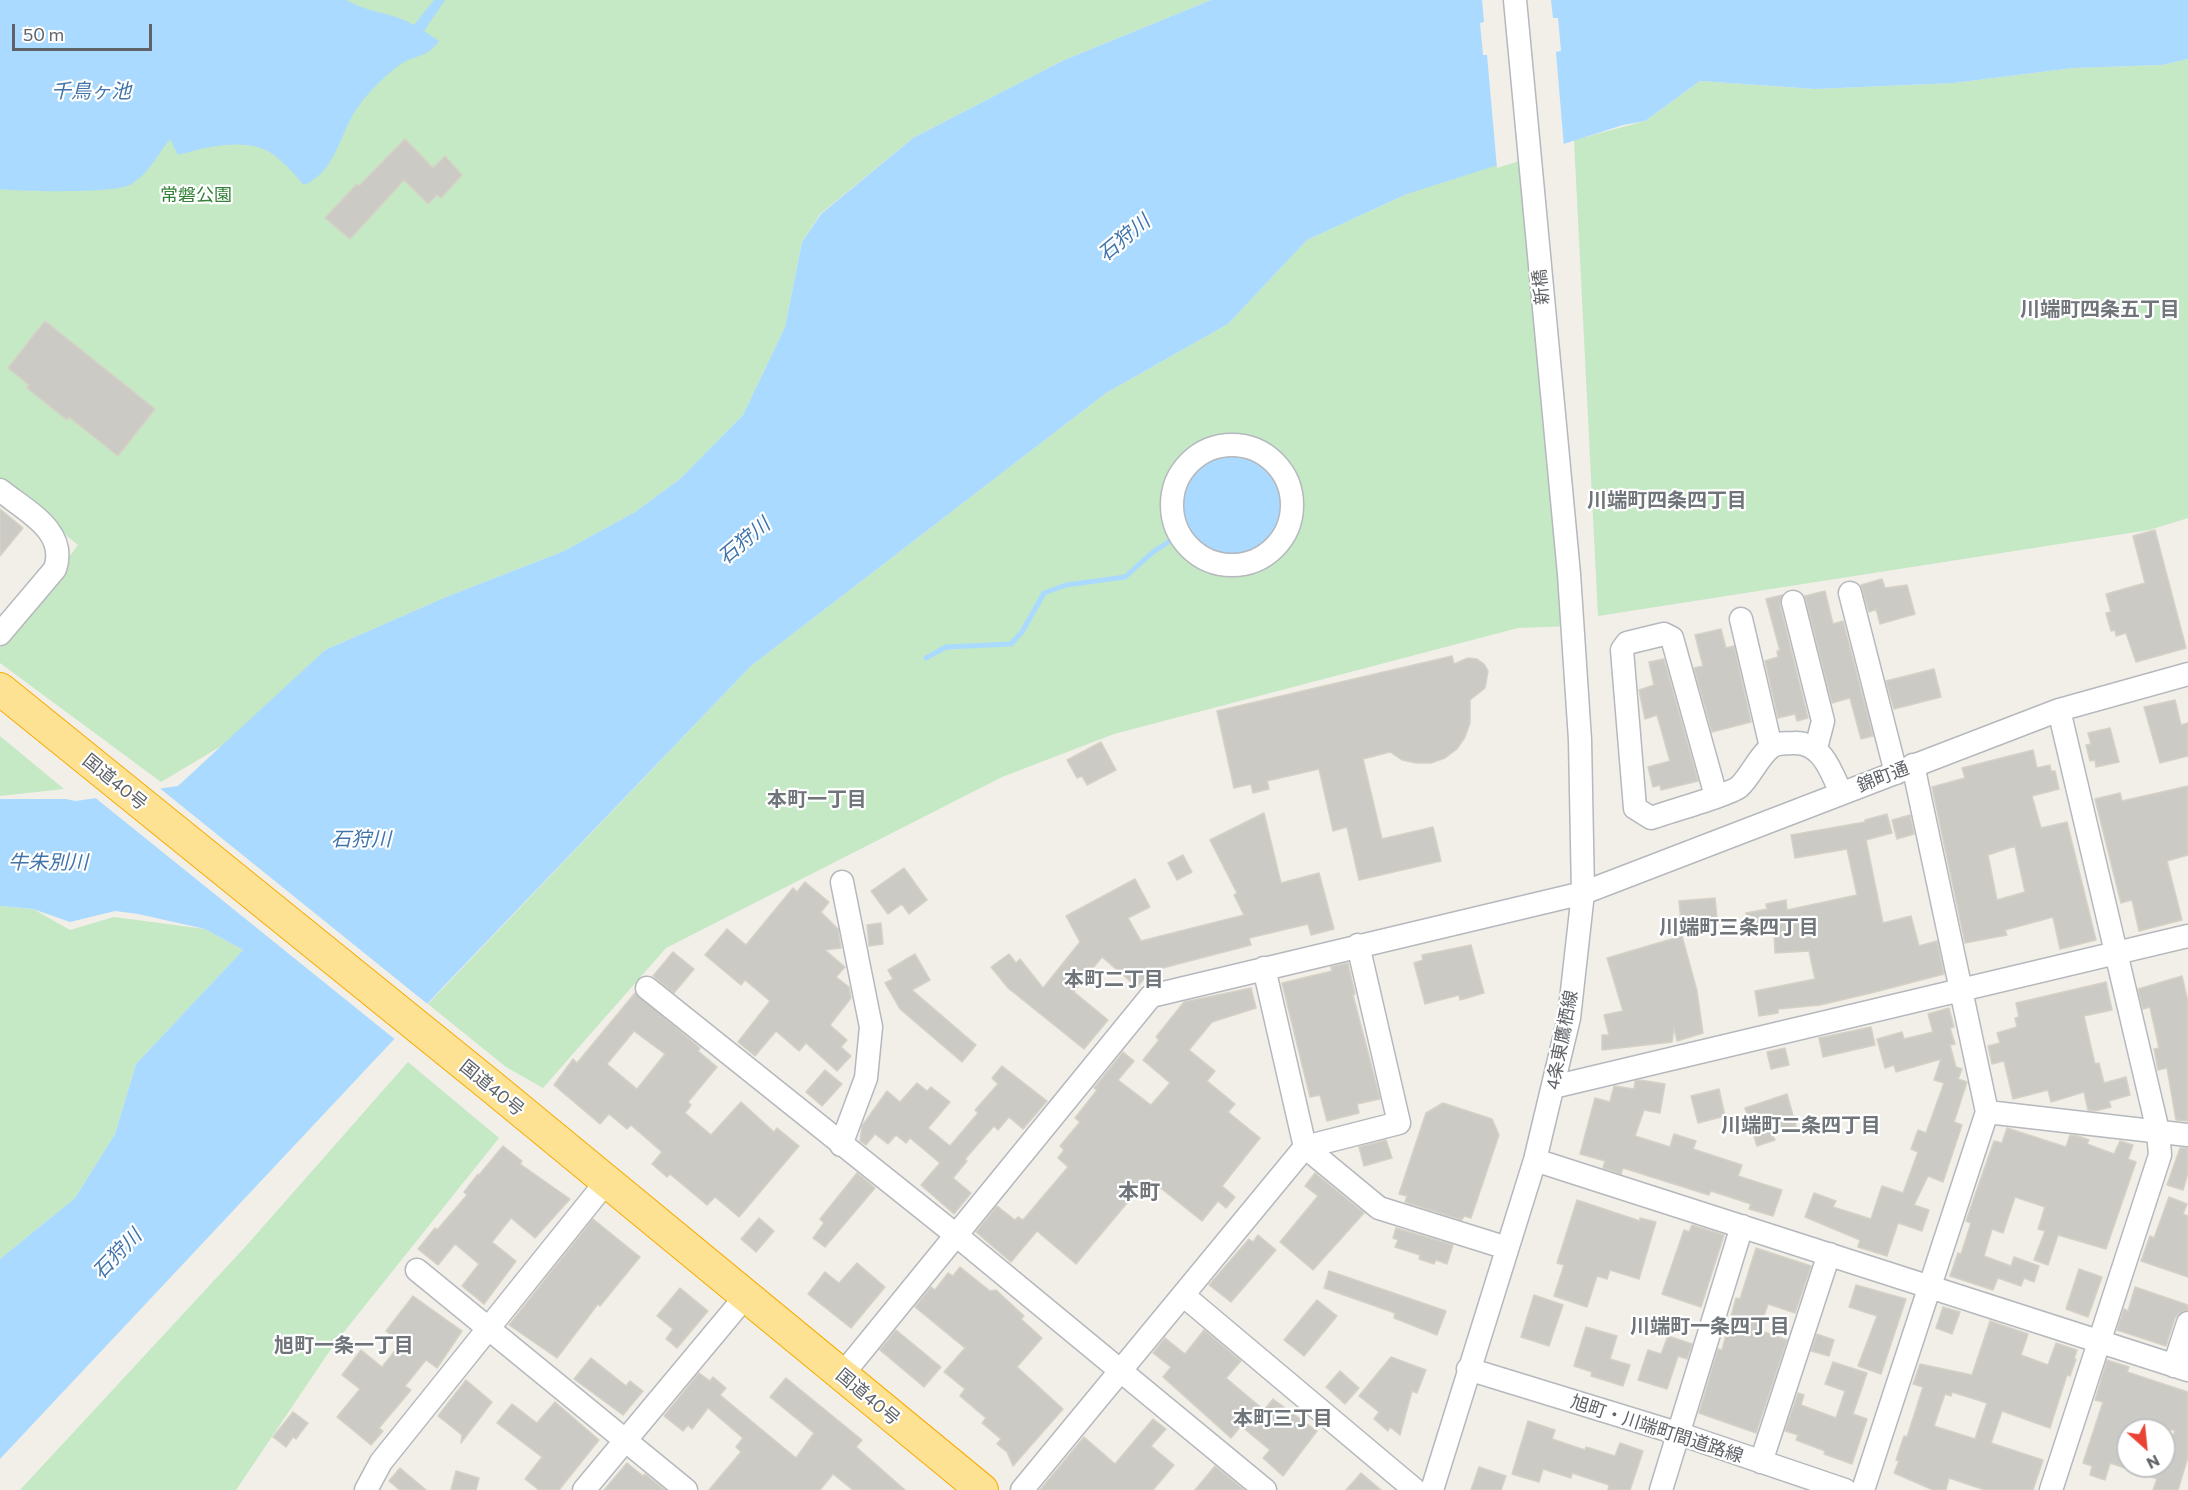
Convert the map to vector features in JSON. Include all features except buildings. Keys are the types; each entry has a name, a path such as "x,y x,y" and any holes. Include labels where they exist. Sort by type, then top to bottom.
{"highway":[{"name":"国道40号","path":"0,690 491,1086 982,1490"}],"street":[{"name":"新橋","path":"1515,0 1569,574"},
{"path":"1229,445 1251,448 1270,458 1288,481 1292,505 1290,522 1278,544 1263,556 1240,565 1209,561 1184,542 1173,522 1176,485 1191,461 1209,450 1229,445"},
{"path":"0,490 49,529 58,546 55,569 0,634"},
{"name":"4条東鷹栖線","path":"1432,1490 1535,1160 1569,1017 1583,893 1580,740 1569,574"},
{"path":"1850,593 1904,769 1962,990 1987,1112 1863,1490"},
{"path":"1793,602 1823,721 1816,748"},
{"path":"1741,619 1772,747"},
{"path":"1716,796 1672,638 1664,634 1628,643 1622,650 1635,808 1651,818 1716,796 1738,788 1772,747 1783,743 1799,742 1816,748 1830,769 1841,793"},
{"name":"錦町通","path":"842,1375 1151,996 1583,893 2059,710 2188,674"},
{"path":"2051,1490 2160,1155 2158,1131 2059,710"},
{"path":"841,1144 866,1078 871,1027 842,882"},
{"path":"1553,1087 2117,955 2188,936"},
{"path":"1022,1490 1305,1147 1399,1123 1359,945"},
{"path":"1264,968 1305,1147 1379,1208 1507,1248"},
{"path":"647,988 956,1235 1265,1490"},
{"path":"1987,1112 2188,1135"},
{"path":"1535,1160 2181,1368 2188,1323"},
{"path":"366,1490 381,1462 606,1182"},
{"path":"1661,1490 1742,1226"},
{"path":"1761,1462 1828,1254"},
{"path":"417,1270 686,1490"},
{"path":"1183,1295 1415,1490"},
{"path":"584,1490 745,1297"},
{"name":"旭町・川端町間道路線","path":"1468,1369 1680,1434 1845,1490"}],"green space":[{"name":"常磐公園","path":"0,0 1211,0 1062,61 913,138 820,214 802,242 785,327 743,415 680,479 635,512 564,551 446,597 325,650 228,742 161,782 0,663 0,648 78,545 0,482"},
{"path":"2188,59 2188,518 2149,530 1598,616 1574,140 1645,121 1700,81 1815,89 1954,83 2073,68 2162,65"},
{"path":"1528,147 1573,626 1518,628 1114,734 1002,777 666,948 543,1088 506,1067 428,1004 751,666 1106,393 1228,324 1307,240 1407,194"},
{"path":"0,736 64,789 0,796"},
{"path":"0,906 33,909 70,930 114,917 205,929 243,950 136,1064 115,1134 75,1198 0,1259"},
{"path":"408,1062 499,1138 335,1343 236,1490 20,1490 246,1246"}],"water":[{"name":"千鳥ヶ池","path":"0,0 346,0 414,25 434,0 445,0 424,31 439,41 426,53 401,64 374,87 354,113 325,170 304,185 282,162 264,149 227,145 178,155 170,139 147,170 130,185 88,191 46,191 0,189"},
{"name":"石狩川","path":"1211,0 2188,0 2188,59 2162,65 2073,68 1954,83 1815,89 1700,81 1645,121 1623,125 1407,194 1307,240 1228,324 1106,393 751,666 445,985 0,1459 0,1259 75,1198 115,1134 136,1064 243,950 205,929 138,914 115,911 70,922 33,909 0,906 0,799 76,801 178,786 325,650 446,597 564,551 635,512 680,479 743,415 785,327 802,242 821,214 913,138 1062,61"},
{"path":"1232,451 1253,455 1270,467 1282,484 1286,505 1282,526 1270,543 1253,555 1232,559 1211,555 1194,543 1182,526 1178,505 1182,484 1194,467 1211,455"}],"pier":[{"path":"1482,0 1551,0 1553,18 1558,18 1561,51 1556,52 1564,147 1497,168 1487,55 1483,55 1480,23 1484,22"},
{"path":"157,786 430,1006 397,1041 93,796"}],"waterway":[{"path":"926,658 946,647 1011,644 1022,632 1044,593 1066,585 1125,577 1153,552 1173,539"}],"district":[{"name":"川端町四条五丁目","path":"2100,309"},
{"name":"川端町四条四丁目","path":"1667,500"},
{"name":"本町一丁目","path":"817,799"},
{"name":"川端町三条四丁目","path":"1739,927"},
{"name":"本町二丁目","path":"1114,979"},
{"name":"川端町二条四丁目","path":"1801,1125"},
{"name":"本町","path":"1139,1192"},
{"name":"川端町一条四丁目","path":"1710,1326"},
{"name":"旭町一条一丁目","path":"344,1345"},
{"name":"本町三丁目","path":"1283,1418"}],"water label":[{"name":"牛朱別川","path":"48,862"}]}
